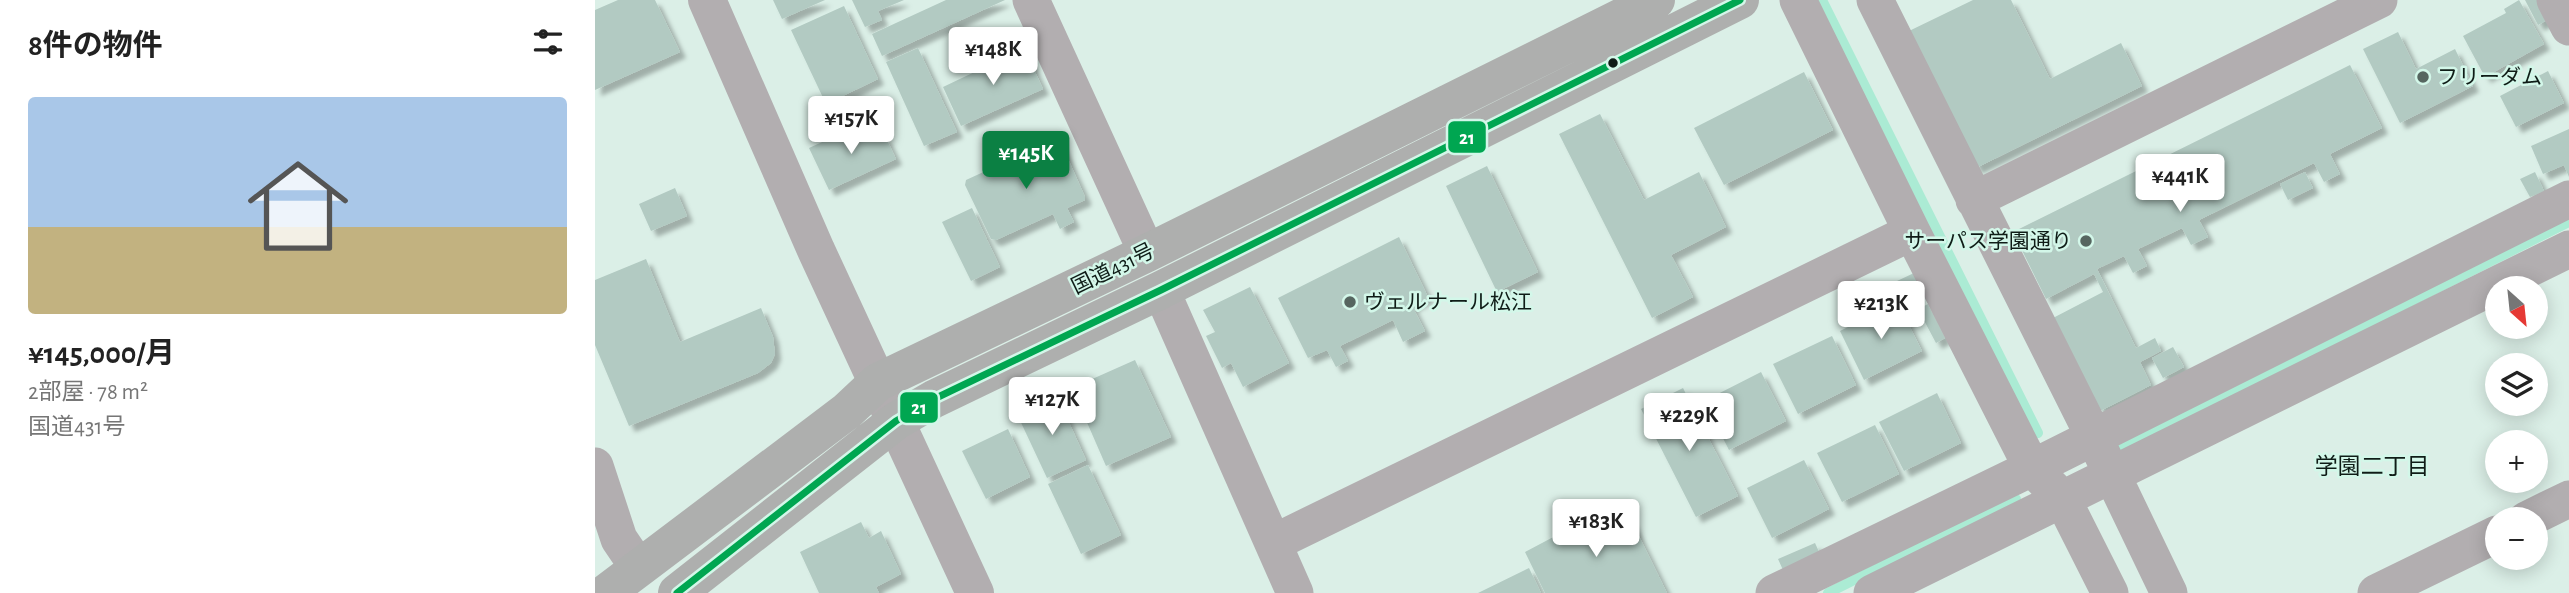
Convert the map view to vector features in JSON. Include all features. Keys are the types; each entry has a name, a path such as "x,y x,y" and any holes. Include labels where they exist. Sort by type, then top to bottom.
{"highway":[{"name":"国道431号","path":"606,593 847,411 877,382 1147,253 1655,0"},
{"name":"国道431号","path":"677,593 896,421 934,399 1161,290 1740,0"}],"street":[{"path":"708,0 816,250 975,593"},
{"path":"1031,0 1147,253"},
{"path":"1798,0 2032,468 2062,498 2110,593"},
{"path":"1874,0 2093,435 2169,593"},
{"path":"1973,200 2379,0"},
{"path":"2555,0 2569,27"},
{"path":"1775,593 2032,468 2093,435 2569,199"},
{"path":"1273,543 1912,232"},
{"path":"1873,593 2569,249"},
{"path":"1161,290 1295,593"},
{"path":"595,466 619,539 639,567"},
{"path":"2548,509 2569,499"},
{"path":"2377,593 2485,540"}],"building":[{"path":"618,0 655,0 680,52 595,90 595,10"},
{"path":"773,0 825,0 782,19"},
{"path":"852,0 904,0 878,11 882,20 865,27"},
{"path":"946,0 1005,0 882,56 872,34"},
{"path":"1973,0 2011,0 2050,79 2121,43 2142,86 1976,168 1909,31"},
{"path":"2519,0 2544,44 2485,77 2463,36 2506,13 2504,9"},
{"path":"2525,0 2537,0 2547,20 2538,25"},
{"path":"844,6 878,79 826,104 791,30"},
{"name":"フリーダム","path":"2398,32 2416,69 2455,49 2473,86 2400,123 2363,49"},
{"path":"1023,46 1043,89 961,126 943,87"},
{"path":"918,48 957,132 924,146 886,62"},
{"name":"サーパス学園通り","path":"2350,65 2382,128 2330,154 2340,174 2324,182 2314,163 2199,220 2208,237 2191,245 2182,228 2138,249 2147,266 2133,273 2124,256 2097,269 2136,348 2155,338 2161,351 2140,362 2151,385 2100,411 2053,318 2103,292 2094,274 2046,299 2013,232"},
{"path":"2548,71 2564,103 2516,127 2500,96"},
{"path":"1804,72 1833,130 1724,185 1694,128"},
{"path":"1600,114 1644,200 1699,172 1726,227 1671,255 1693,297 1652,318 1559,134"},
{"path":"853,128 886,138 896,159 829,190 809,148"},
{"path":"2569,129 2569,177 2564,165 2543,174 2531,146"},
{"path":"1056,139 1060,141 1085,197 1085,200 1067,208 1074,222 1060,229 1053,214 996,240 991,239 965,185 966,180"},
{"path":"1487,166 1538,272 1497,292 1446,186"},
{"path":"2305,172 2313,188 2288,200 2280,184"},
{"path":"2535,172 2544,191 2530,197 2520,179"},
{"path":"675,188 687,216 651,231 639,204"},
{"path":"972,208 1000,267 971,281 942,222"},
{"name":"ヴェルナール松江","path":"1399,237 1428,297 1412,306 1425,331 1403,342 1393,320 1340,346 1348,361 1336,367 1327,350 1308,358 1278,298"},
{"path":"646,259 680,342 761,308 773,337 775,354 771,363 758,373 629,426 595,345 595,280"},
{"path":"1914,273 1918,281 1901,289 1897,281"},
{"path":"1250,287 1289,363 1243,387 1231,363 1222,368 1206,336 1215,332 1203,310"},
{"path":"1897,302 1922,351 1864,380 1840,331"},
{"path":"1928,304 1945,338 1936,343 1918,309"},
{"path":"1832,336 1856,385 1798,414 1773,364"},
{"path":"2173,347 2184,367 2163,378 2152,358"},
{"path":"1135,360 1171,437 1106,466 1072,388"},
{"path":"1761,372 1786,421 1729,450 1704,401"},
{"path":"1683,388 1738,496 1696,517 1641,409"},
{"path":"1937,393 1961,443 1904,471 1879,422"},
{"path":"1057,396 1086,460 1047,478 1017,414"},
{"path":"1875,425 1899,474 1842,502 1817,453"},
{"path":"1008,429 1030,477 986,499 962,451"},
{"path":"1804,460 1829,509 1772,538 1747,488"},
{"path":"1088,465 1121,535 1081,554 1048,484"},
{"path":"1610,507 1628,514 1667,593 1545,593 1525,552"},
{"path":"861,522 869,538 881,531 901,574 876,587 879,593 819,593 800,552"},
{"path":"1815,543 1820,554 1783,570 1778,559"},
{"path":"1529,568 1541,593 1478,593"}],"waterway":[{"path":"1822,0 2038,433"},
{"path":"2116,449 2569,222"},
{"path":"1828,593 2016,499"}],"transit line":[{"name":"21","path":"677,593 896,421 934,399 1161,290 1740,0"}],"place":[{"name":"フリーダム","path":"2423,77"},
{"name":"サーパス学園通り","path":"2086,241"},
{"name":"ヴェルナール松江","path":"1350,302"}],"district":[{"name":"学園二丁目","path":"2372,467"}]}
